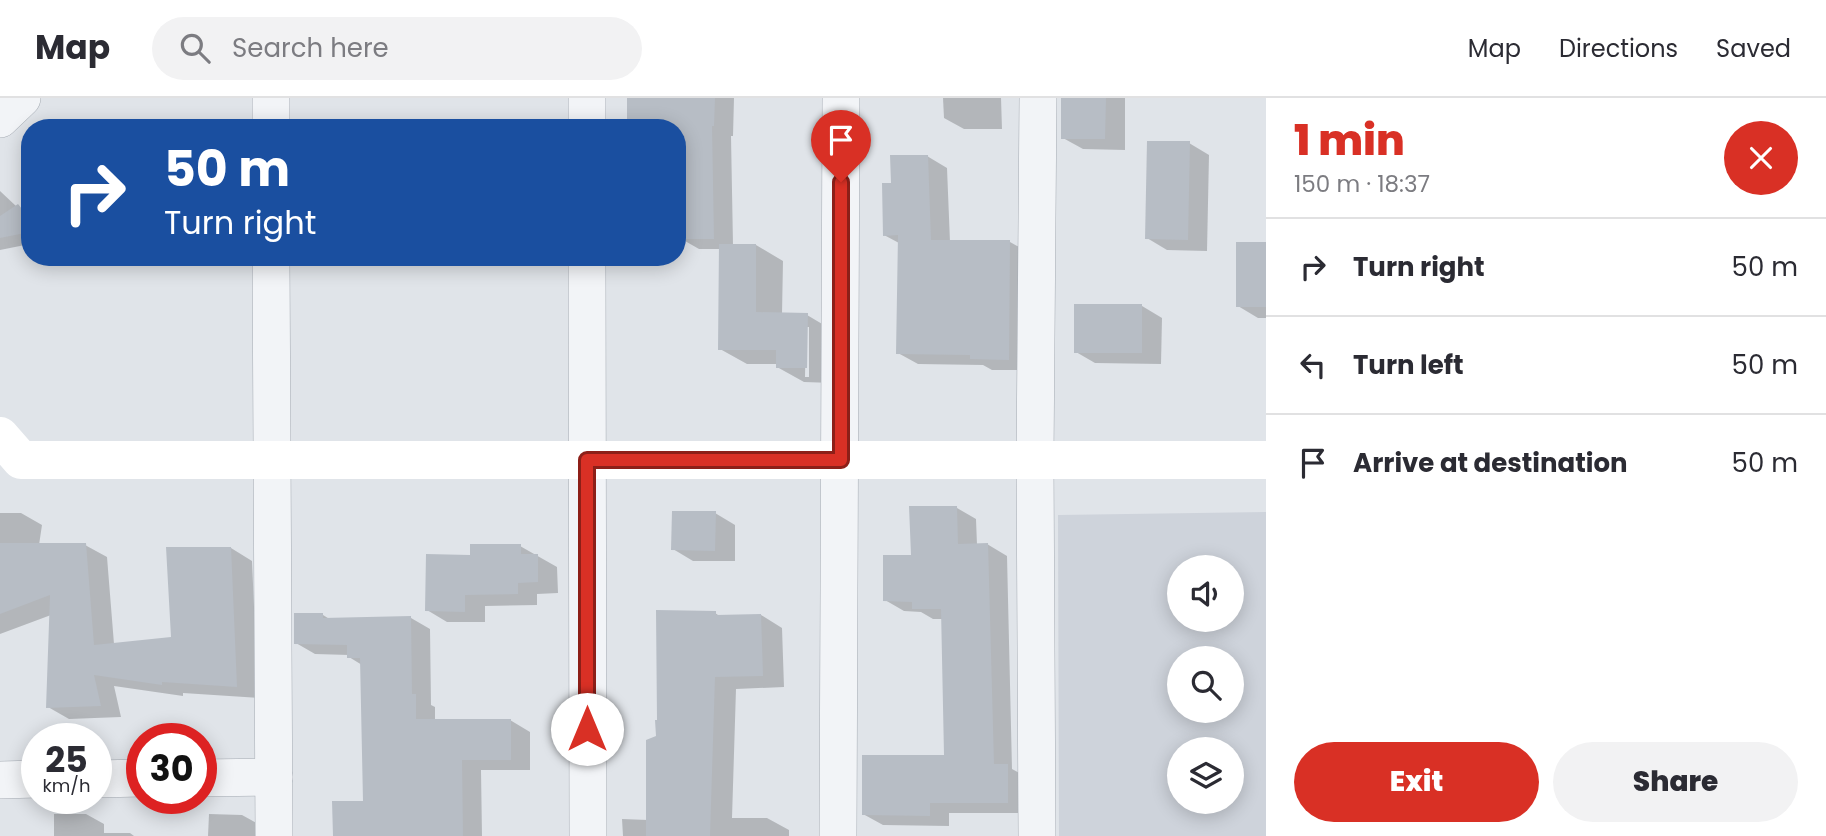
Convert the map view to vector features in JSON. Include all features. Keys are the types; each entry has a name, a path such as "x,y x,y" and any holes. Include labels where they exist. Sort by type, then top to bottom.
{"street":[{"path":"0,119 22,98"},
{"path":"271,98 271,119"},
{"path":"587,98 587,119"},
{"path":"838,836 841,98"},
{"path":"1037,836 1035,460 1038,98"},
{"path":"271,266 274,836"},
{"path":"587,266 588,836"},
{"path":"0,436 21,460 1266,460"},
{"path":"217,778 274,777"},
{"path":"0,780 21,779"}],"shaded area":[{"path":"1266,512 1266,836 1059,836 1058,515"}],"building":[{"path":"627,98 715,98 712,126 714,239 686,239 686,119 627,119"},
{"path":"1061,98 1106,98 1105,139 1061,139"},
{"path":"1147,141 1190,141 1188,240 1145,239"},
{"path":"890,155 928,155 931,240 1010,240 1009,360 970,359 970,355 896,354 898,235 883,236 882,183 891,183"},
{"path":"18,204 21,208 21,234 0,238 0,216"},
{"path":"1236,242 1266,242 1266,307 1236,307"},
{"path":"719,244 756,244 756,312 808,313 807,368 776,368 776,350 718,350"},
{"path":"1074,304 1142,304 1142,353 1074,353"},
{"path":"909,506 957,506 958,544 988,543 994,764 1008,764 1008,803 930,803 930,816 862,815 862,755 944,755 941,609 912,609 912,602 883,601 883,555 911,555"},
{"path":"672,511 716,511 715,551 671,550"},
{"path":"0,543 86,543 94,645 171,637 166,547 231,547 237,687 162,682 162,685 94,675 101,706 46,708 50,595 0,614"},
{"path":"470,544 521,544 521,554 538,554 538,582 518,583 518,594 465,595 465,612 425,611 426,554 470,555"},
{"path":"656,610 716,611 716,615 761,614 763,676 715,677 710,836 646,836 646,740 656,736 657,720"},
{"path":"294,613 323,613 323,618 411,616 412,694 416,694 416,719 511,719 511,760 462,760 463,836 333,836 332,801 363,801 360,658 347,658 347,645 294,644"}],"route":[{"path":"587,729 587,460 841,460 841,182"}]}
